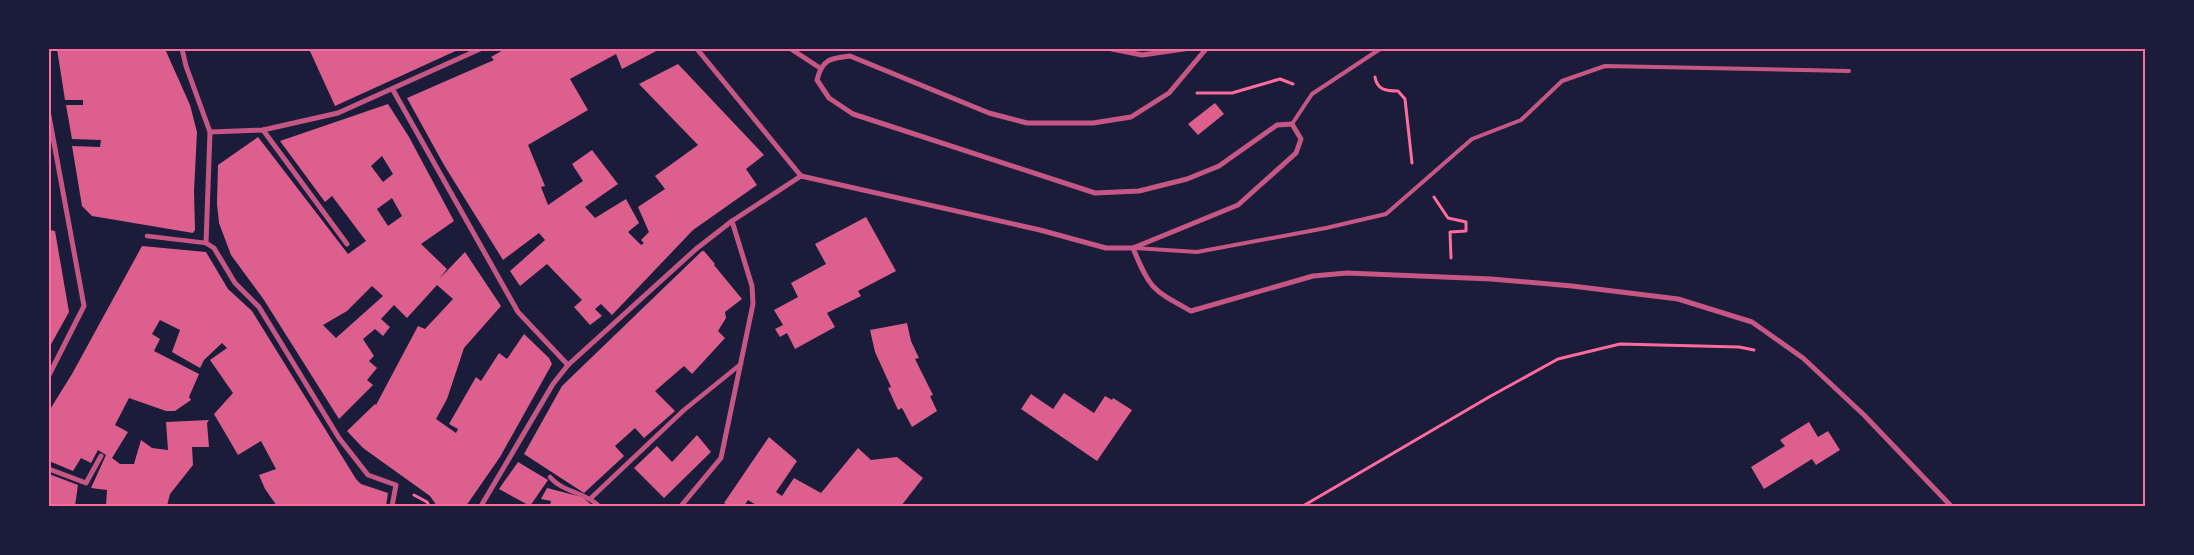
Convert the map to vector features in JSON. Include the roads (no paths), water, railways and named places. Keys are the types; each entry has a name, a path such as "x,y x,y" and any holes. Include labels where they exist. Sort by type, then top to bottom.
{"street":[{"path":"182,49 186,66 210,132 206,243"},
{"path":"210,132 263,130 338,113 393,90 480,49"},
{"path":"697,49 801,176 1040,230 1106,248 1133,248 1238,205 1296,153 1302,139 1292,124 1277,125 1219,166 1186,179 1139,191 1094,193 853,114 829,98 817,80 820,68 831,58 850,56 989,113 1028,123 1093,123 1131,117 1169,93 1206,49"},
{"path":"791,49 820,68"},
{"path":"1112,49 1142,55 1184,49"},
{"path":"393,90 518,312 568,365"},
{"path":"49,116 84,306 49,375"},
{"path":"263,130 347,244"},
{"path":"481,506 553,384 568,365 696,248 732,220 801,176"},
{"path":"682,506 721,458 753,304 732,220"},
{"path":"147,236 206,243 214,248 235,283 259,307 339,438 368,475 396,486 392,506"},
{"path":"1133,248 1145,278 1158,293 1191,311 1313,276 1347,273 1452,276 1572,286 1678,299 1752,322 1804,358 1864,415 1951,506"},
{"path":"592,498 684,410 742,363"},
{"path":"49,469 86,483 101,456"},
{"path":"550,477 556,484 592,498 599,506"}],"lane":[{"path":"1292,124 1312,94 1380,49"},
{"path":"1133,248 1197,252 1326,228 1386,214 1472,138 1521,120 1562,81 1605,66 1849,71"}]}
